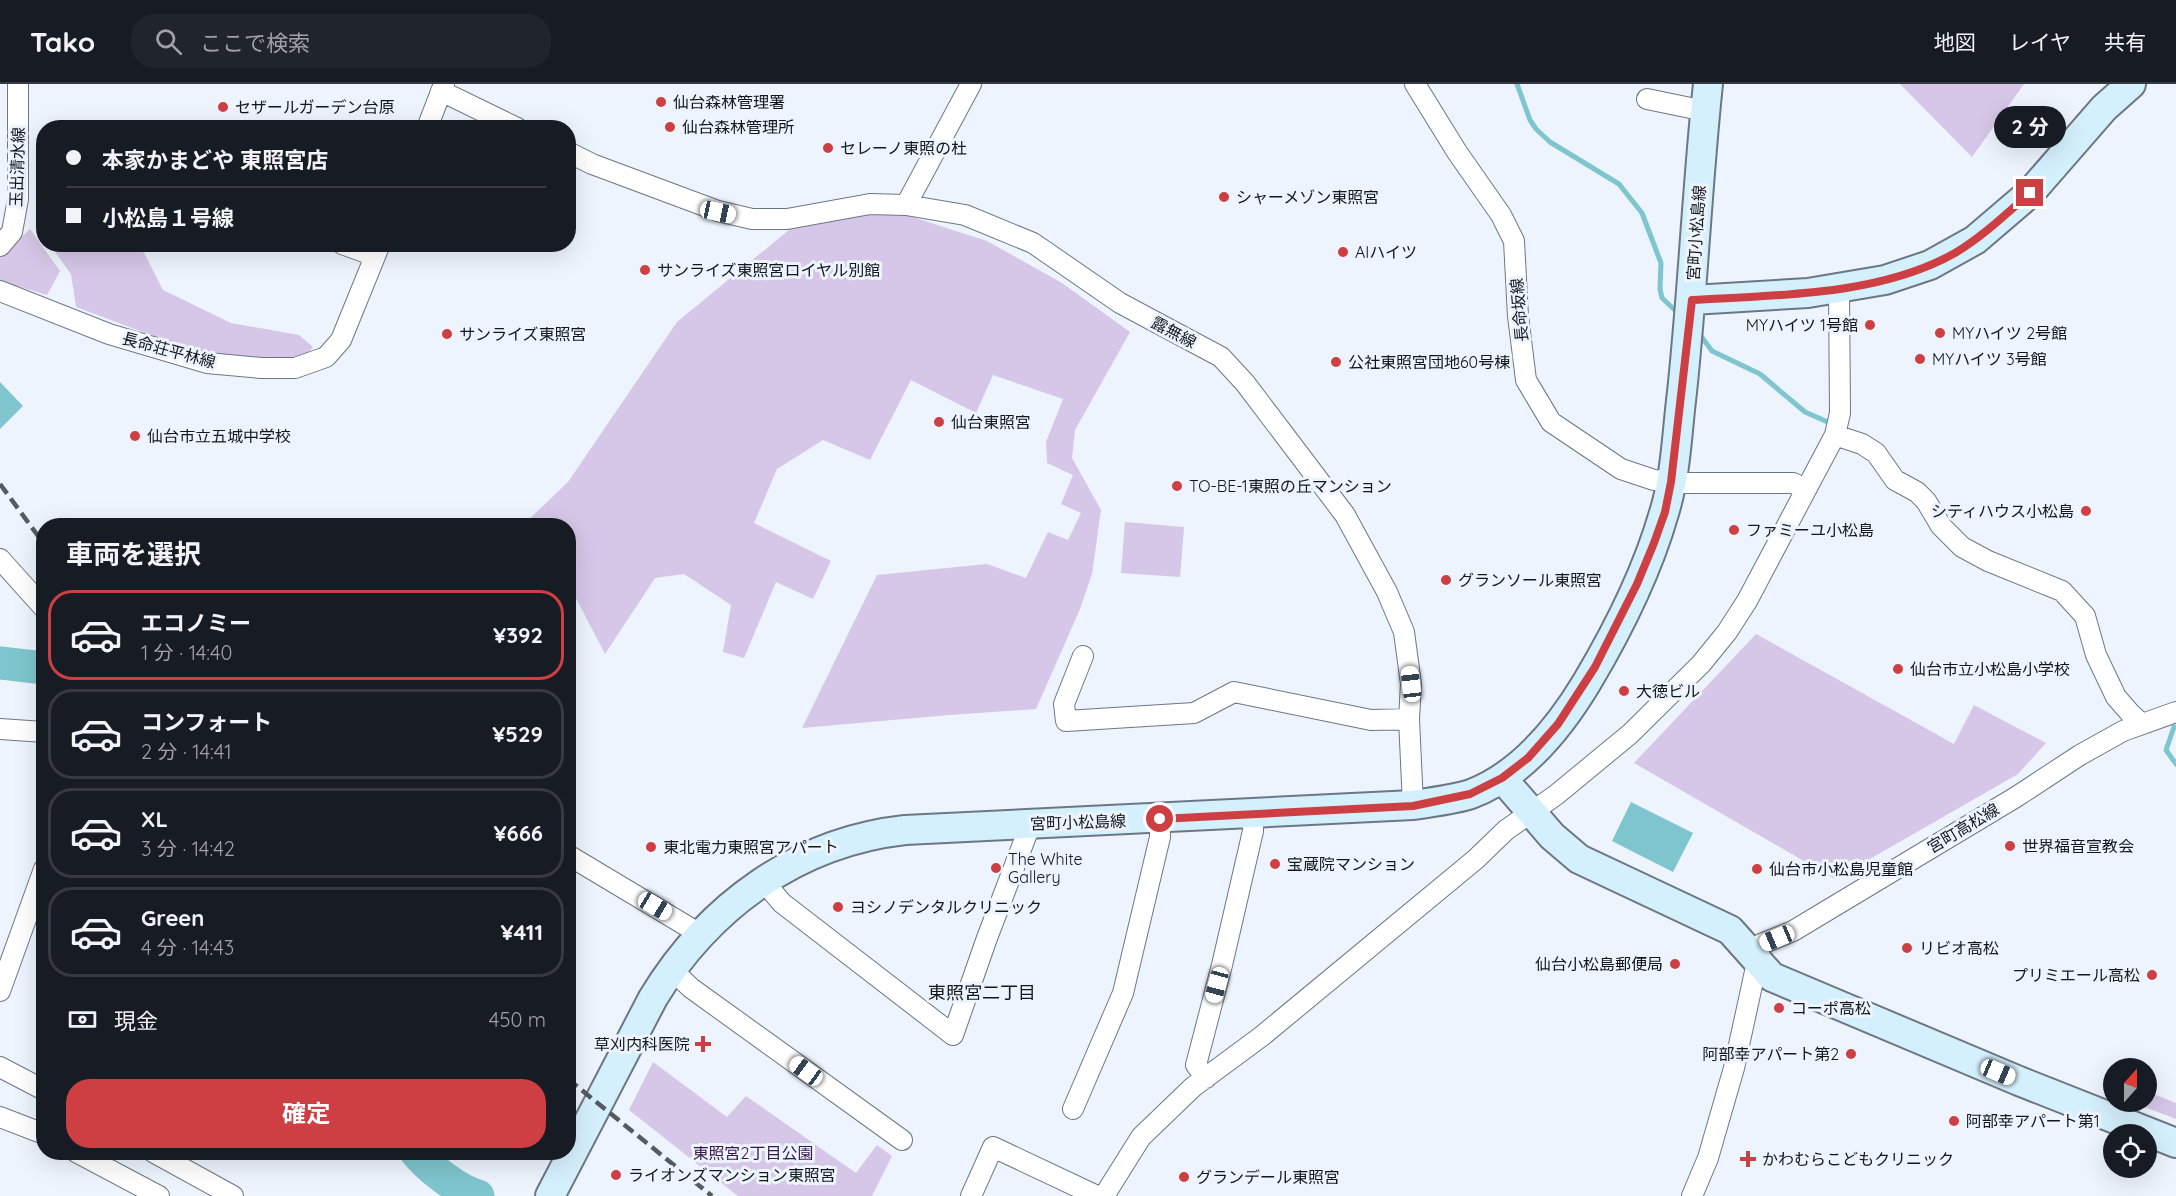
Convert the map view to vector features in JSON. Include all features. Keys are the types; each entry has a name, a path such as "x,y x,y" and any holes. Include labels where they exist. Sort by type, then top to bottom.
{"street":[{"name":"玉出清水線","path":"0,246 12,232 18,199 18,84"},
{"path":"906,205 971,84"},
{"name":"長命坂線","path":"1414,84 1501,215 1514,241 1518,316 1526,380 1551,422 1621,468 1654,480 1793,483 1805,489"},
{"path":"1692,300 1839,289 1885,280 1930,265 1975,240 2030,193 2104,108 2131,84"},
{"path":"430,120 443,88 502,120"},
{"path":"1647,99 1706,98"},
{"name":"宮町小松島線","path":"576,1154 653,998 671,969 700,934 726,909 787,867 817,853 884,832 1413,806 1470,794 1502,778 1528,758 1558,724 1595,667 1637,584 1665,512 1671,482 1692,300 1706,98"},
{"name":"露無線","path":"576,156 718,212 752,219 787,219 870,204 906,205 965,215 1023,238 1120,303 1221,357 1245,382 1345,516 1387,592 1404,632 1411,684 1409,719 1413,806"},
{"name":"長命荘平林線","path":"0,291 109,334 207,363 261,368 295,368 327,357 341,340 376,252"},
{"path":"1104,1196 1141,1137 1193,1088 1262,1036 1476,859 1506,830 1532,813 1629,734 1701,664 1727,632 1747,601 1835,435 1840,413 1839,289"},
{"path":"1835,435 1862,444 1876,453 1894,480 1917,492 1926,501 1941,526 1962,547 1988,561 2062,591 2085,616 2096,655 2116,697 2142,724"},
{"path":"0,559 36,599"},
{"path":"1083,656 1064,704 1066,721 1194,713 1234,692 1371,720 1409,719"},
{"name":"宮町高松線","path":"1757,959 1761,944 1793,931 2016,797 2080,755 2123,731 2176,712"},
{"path":"0,729 36,731"},
{"path":"1502,778 1552,836 1579,859 1730,930 1772,977 2078,1105 2176,1143"},
{"path":"1206,1078 1196,1065 1253,831 1253,814"},
{"path":"1073,1108 1123,993 1160,837 1160,819"},
{"path":"764,882 782,903 953,1035 1031,823"},
{"path":"576,860 700,934"},
{"path":"0,991 36,891"},
{"path":"1692,1196 1708,1158 1734,1068 1757,959"},
{"path":"671,969 691,988 902,1140"},
{"path":"0,1067 36,1086"},
{"path":"0,1117 36,1131"},
{"path":"971,1196 993,1147 1097,1196"},
{"path":"91,1160 159,1196"},
{"path":"168,1160 233,1196"},
{"name":"宮町小松島線","path":"556,1194 573,1160"}],"green space":[{"path":"1900,84 2024,84 1972,157"},
{"path":"853,211 897,212 987,241 1062,283 1130,332 1075,430 1072,458 1101,510 1092,574 1080,609 1036,709 802,728 877,575 987,564 1026,578 1048,532 1068,540 1081,513 1061,504 1073,475 1047,463 1046,442 1063,399 993,375 976,413 911,380 870,460 823,440 777,469 754,523 831,561 813,599 776,582 744,658 723,652 731,605 684,574 655,578 605,654 576,599 576,518 530,518 568,482 677,322 795,225"},
{"path":"30,229 36,237 36,252 46,252 60,271 47,295 0,281 0,258"},
{"path":"55,252 144,252 163,290 231,323 299,335 313,347 304,357 265,361 204,355 76,307 71,274"},
{"path":"1125,522 1184,527 1180,577 1121,573"},
{"path":"1756,634 1954,744 1974,705 2046,743 2018,774 1835,879 1634,763"},
{"name":"東照宮2丁目公園","path":"653,1062 727,1117 746,1096 856,1173 877,1145 892,1156 872,1196 738,1196 629,1110"},
{"path":"2157,1095 2176,1103 2176,1119 2157,1112"}],"water":[{"path":"0,382 23,406 0,429"},
{"path":"1631,802 1693,833 1673,872 1612,841"}],"waterway":[{"path":"1517,84 1530,120 1536,129 1550,142 1619,184 1642,213 1661,263 1662,298 1678,313"},
{"path":"1698,332 1712,351 1760,374 1805,412 1830,423"},
{"path":"0,663 36,667"},
{"path":"2174,727 2166,750 2176,764"},
{"path":"423,1160 444,1178 478,1196"}],"railway":[{"path":"0,484 36,533"},
{"path":"576,1086 712,1196"}],"place":[{"name":"仙台森林管理署","path":"661,102"},
{"name":"セザールガーデン台原","path":"223,107"},
{"name":"仙台森林管理所","path":"670,127"},
{"name":"セレーノ東照の杜","path":"828,148"},
{"name":"シャーメゾン東照宮","path":"1224,197"},
{"name":"AIハイツ","path":"1343,252"},
{"name":"サンライズ東照宮ロイヤル別館","path":"645,270"},
{"name":"MYハイツ 1号館","path":"1870,325"},
{"name":"MYハイツ 2号館","path":"1940,333"},
{"name":"サンライズ東照宮","path":"447,334"},
{"name":"MYハイツ 3号館","path":"1920,359"},
{"name":"公社東照宮団地60号棟","path":"1336,362"},
{"name":"仙台東照宮","path":"939,422"},
{"name":"仙台市立五城中学校","path":"135,436"},
{"name":"TO-BE-1東照の丘マンション","path":"1177,486"},
{"name":"シティハウス小松島","path":"2086,511"},
{"name":"ファミーユ小松島","path":"1734,530"},
{"name":"グランソール東照宮","path":"1446,580"},
{"name":"仙台市立小松島小学校","path":"1898,669"},
{"name":"大徳ビル","path":"1624,691"},
{"name":"世界福音宣教会","path":"2010,846"},
{"name":"東北電力東照宮アパート","path":"651,847"},
{"name":"宝蔵院マンション","path":"1275,864"},
{"name":"The White Gallery","path":"996,868"},
{"name":"仙台市小松島児童館","path":"1757,869"},
{"name":"ヨシノデンタルクリニック","path":"838,907"},
{"name":"リビオ高松","path":"1907,948"},
{"name":"仙台小松島郵便局","path":"1675,964"},
{"name":"プリミエール高松","path":"2152,975"},
{"name":"コーポ高松","path":"1779,1008"},
{"name":"草刈内科医院","path":"703,1044"},
{"name":"阿部幸アパート第2","path":"1851,1054"},
{"name":"阿部幸アパート第1","path":"1954,1121"},
{"name":"かわむらこどもクリニック","path":"1748,1159"},
{"name":"ライオンズマンション東照宮","path":"616,1175"},
{"name":"グランデール東照宮","path":"1184,1177"}],"district":[{"name":"東照宮二丁目","path":"982,993"}],"route":[{"path":"1160,819 1413,806 1470,794 1502,778 1528,758 1558,724 1579,695 1611,637 1654,543 1665,512 1671,482 1692,300 1808,293 1885,280 1930,265 1954,253 1975,240 2030,193"}]}
